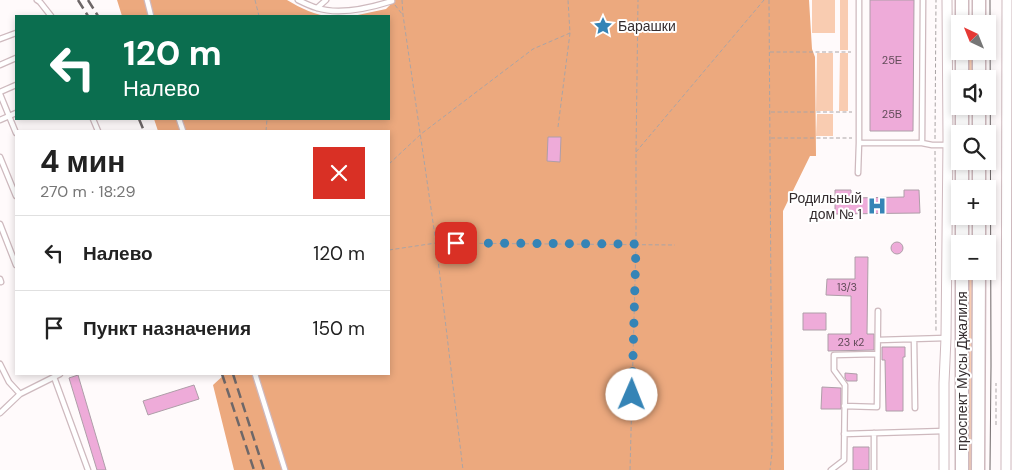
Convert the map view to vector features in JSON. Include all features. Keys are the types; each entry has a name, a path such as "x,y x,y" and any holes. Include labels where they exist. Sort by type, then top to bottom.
{"main road":[{"path":"962,0 962,15"},
{"path":"979,0 979,15"},
{"name":"проспект Мусы Джалиля","path":"962,280 962,470"},
{"name":"проспект Мусы Джалиля","path":"978,470 979,280"}],"street":[{"path":"944,470 948,145 946,0"},
{"path":"1006,470 1009,363 1007,0"}],"lane":[{"path":"37,0 50,15"},
{"path":"147,0 151,15"},
{"path":"298,0 317,8 330,10 367,8 392,1"},
{"path":"317,8 326,0"},
{"path":"858,173 859,0"},
{"path":"922,143 923,0"},
{"path":"0,39 15,33"},
{"path":"0,65 15,58"},
{"path":"15,86 0,93 15,131"},
{"path":"0,120 15,113"},
{"path":"859,140 948,145"},
{"path":"0,157 15,194"},
{"path":"0,224 15,262"},
{"path":"844,406 877,406 878,311"},
{"path":"878,340 946,338"},
{"path":"914,339 915,408"},
{"path":"831,470 844,460 845,385 834,370 834,355 878,354"},
{"path":"0,364 8,382 20,394"},
{"path":"0,413 20,394 58,375"},
{"path":"255,375 285,470"},
{"path":"54,377 88,470"},
{"path":"844,434 944,431"},
{"path":"874,433 874,470"}],"path":[{"path":"255,0 259,15"},
{"path":"402,0 436,243 464,470"},
{"path":"558,127 570,33 568,0"},
{"path":"630,470 636,244 638,0"},
{"path":"636,153 764,0"},
{"path":"769,0 772,453 770,470"},
{"path":"936,0 936,339"},
{"path":"392,1 403,15"},
{"path":"390,163 420,134 533,49 570,33"},
{"path":"770,52 859,52"},
{"path":"770,112 859,112"},
{"path":"770,138 859,140"},
{"path":"390,250 436,243 675,245"},
{"path":"996,383 996,425"}],"shaded area":[{"path":"117,0 287,0 322,15 122,15"},
{"path":"395,0 809,0 812,49 815,57 816,156 810,156 783,211 784,470 234,470 213,385 224,375 390,375 390,130 158,130 154,120 390,120 390,15 358,15 386,9"},
{"path":"812,0 835,0 835,33 812,33"},
{"path":"840,0 848,0 848,50 840,50"},
{"path":"817,53 833,53 833,111 816,111"},
{"path":"840,53 848,53 848,111 839,111"},
{"path":"969,60 972,60 972,70 969,70"},
{"path":"817,114 833,114 833,136 816,136"},
{"path":"969,280 972,280 972,470 969,470"}],"building":[{"path":"870,0 914,0 913,131 870,131"},
{"path":"548,137 561,137 560,162 547,161"},
{"name":"Родильный дом № 1","path":"835,190 851,190 851,198 904,197 904,190 919,190 920,213 835,214"},
{"path":"897,242 903,248 897,254 891,248"},
{"path":"855,257 868,257 867,334 874,334 874,350 828,351 828,334 851,334 851,296 826,295 827,279 855,279"},
{"path":"803,313 826,313 826,330 803,330"},
{"path":"882,347 905,347 905,357 903,357 903,411 886,411 885,360 882,360"},
{"path":"845,373 857,374 857,381 847,381"},
{"path":"78,375 106,470 97,470 69,378"},
{"path":"194,385 199,399 148,415 143,401"},
{"path":"822,387 841,388 841,409 821,409"},
{"path":"853,447 869,447 869,470 853,470"}],"tram line":[{"path":"990,0 990,470"}],"railway":[{"path":"78,0 87,15"},
{"path":"88,0 97,15"},
{"path":"139,120 144,130"},
{"path":"222,375 254,470"},
{"path":"233,375 264,470"}],"place":[{"name":"Барашки","path":"603,26"},
{"name":"Родильный дом № 1","path":"877,206"}],"route":[{"path":"456,243 636,244 632,395"}]}
